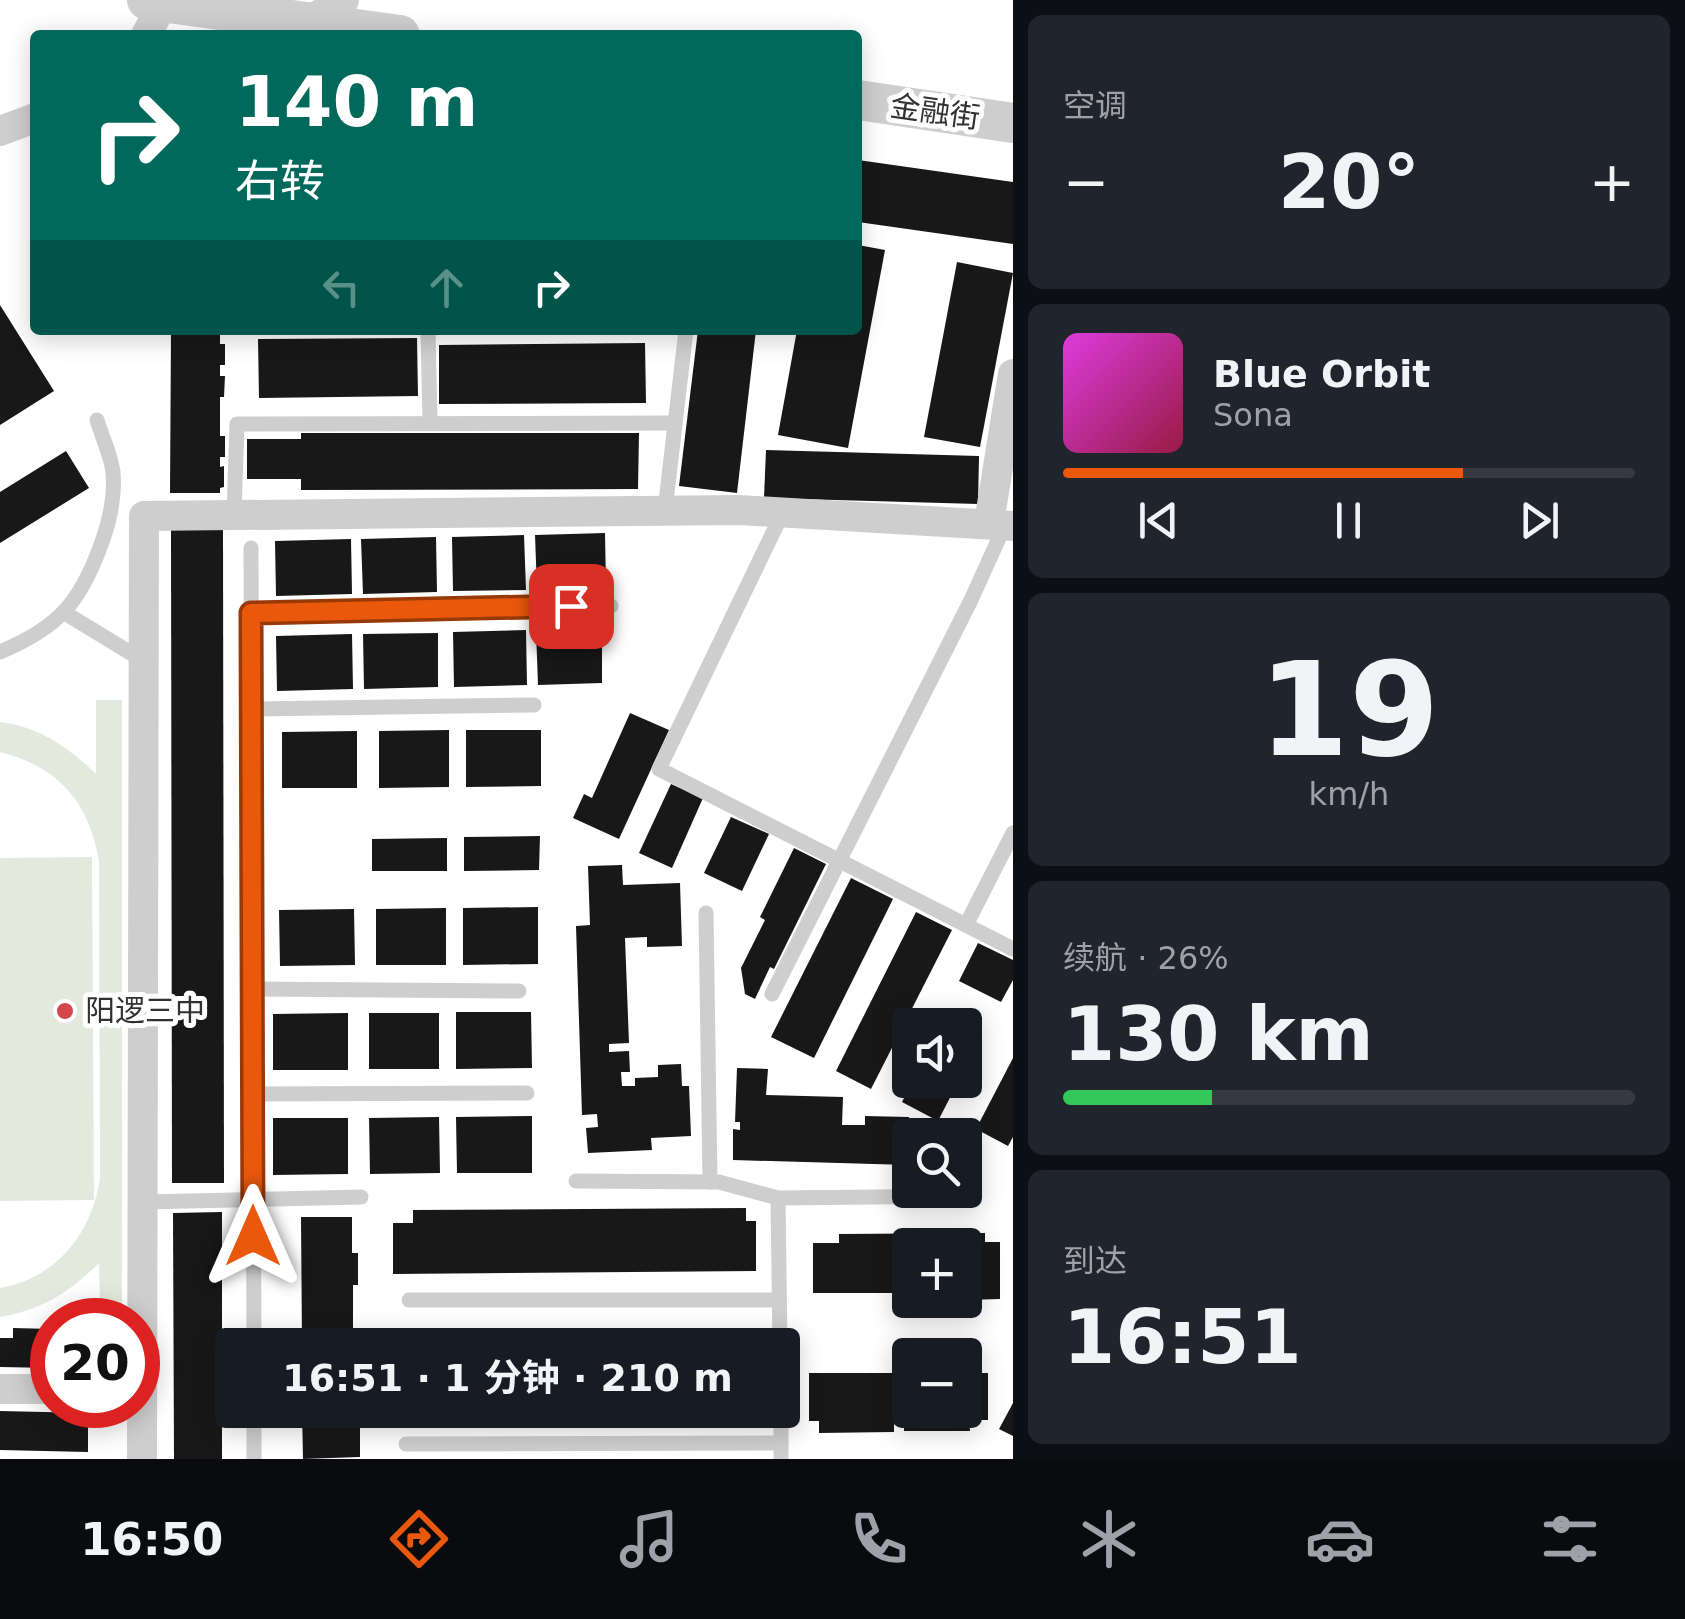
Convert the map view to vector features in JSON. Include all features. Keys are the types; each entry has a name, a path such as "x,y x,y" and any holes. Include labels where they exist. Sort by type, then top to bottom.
{"street":[{"path":"307,22 344,0"},
{"path":"152,12 307,22 364,30"},
{"name":"金融街","path":"862,101 1012,123"},
{"path":"0,131 30,120"},
{"path":"142,1298 144,516 665,510 783,512 1002,525 1012,374"},
{"path":"0,1389 30,1390"},
{"path":"142,1428 142,1459"}],"lane":[{"path":"428,335 430,424"},
{"path":"665,510 685,335"},
{"path":"0,652 36,635 65,613 92,573 112,506 112,468 97,420"},
{"path":"234,515 236,424 675,423"},
{"path":"783,512 659,769 1012,948"},
{"path":"772,994 971,600 1002,525"},
{"path":"251,548 254,1328"},
{"path":"251,613 611,606"},
{"path":"65,613 144,662"},
{"path":"252,709 534,705"},
{"path":"966,925 1012,834"},
{"path":"706,914 710,1182"},
{"path":"253,990 519,991"},
{"path":"253,1094 526,1093"},
{"path":"576,1181 710,1182 778,1198 892,1197"},
{"path":"144,1202 361,1197"},
{"path":"778,1198 780,1328"},
{"path":"409,1300 779,1300"},
{"path":"254,1428 254,1459"},
{"path":"406,1444 781,1451"}],"shaded area":[{"path":"96,700 122,700 122,1298 100,1298 99,1263 54,1298 30,1298 30,1310 0,1317 0,1288 39,1274 68,1250 89,1217 100,1178 99,863 95,842 79,806 55,778 21,758 0,752 0,722 28,728 52,740 96,774"},
{"path":"92,857 94,1200 0,1201 0,858"}],"building":[{"path":"862,161 1013,182 1013,244 862,223"},
{"path":"862,246 885,250 848,448 778,435 796,335 862,335"},
{"path":"957,262 1013,273 980,447 924,437"},
{"path":"0,305 54,391 0,425"},
{"path":"171,335 220,335 220,344 225,344 225,365 220,365 220,376 225,376 224,397 220,397 220,436 225,436 225,457 220,457 224,487 220,493 170,493"},
{"path":"697,335 755,335 737,493 679,486"},
{"path":"417,338 418,396 259,398 258,339"},
{"path":"645,343 646,403 439,404 439,345"},
{"path":"301,433 639,433 638,489 301,490 301,479 247,479 247,439 301,439"},
{"path":"766,450 979,456 978,504 764,498"},
{"path":"66,451 89,488 0,543 0,492"},
{"path":"223,529 224,1183 172,1183 171,530"},
{"path":"605,533 606,588 537,589 535,535"},
{"path":"524,535 526,590 453,591 452,537"},
{"path":"436,537 437,592 363,594 361,539"},
{"path":"351,539 352,594 276,596 275,541"},
{"path":"602,629 602,683 538,685 536,630"},
{"path":"526,630 527,685 454,687 453,632"},
{"path":"438,633 438,687 364,689 363,634"},
{"path":"352,634 353,689 277,691 276,636"},
{"path":"630,713 669,730 619,839 573,818 584,794 592,798"},
{"path":"449,730 449,787 379,788 379,731"},
{"path":"466,730 541,730 541,786 466,787"},
{"path":"357,731 357,788 282,788 282,732"},
{"path":"671,784 703,798 672,868 639,853"},
{"path":"731,817 769,834 742,891 704,873"},
{"path":"540,836 539,870 464,871 464,837"},
{"path":"447,838 447,871 372,871 372,839"},
{"path":"794,848 826,864 755,999 745,994 741,968 765,920 760,917"},
{"path":"622,865 623,885 680,883 682,946 647,947 647,937 625,938 629,1043 609,1044 609,1052 629,1051 630,1072 621,1072 622,1086 635,1086 635,1078 658,1077 658,1065 681,1064 682,1086 689,1086 691,1136 651,1138 652,1150 588,1153 586,1128 598,1127 597,1114 582,1115 576,926 590,925 588,866"},
{"path":"851,878 893,899 814,1058 771,1037"},
{"path":"538,907 538,964 463,965 463,908"},
{"path":"446,908 446,965 376,965 376,909"},
{"path":"354,909 355,965 280,966 279,910"},
{"path":"916,912 952,930 912,1008 892,1008 892,1048 871,1089 836,1071"},
{"path":"978,943 1013,960 1013,980 1001,1002 959,981"},
{"path":"456,1012 531,1012 532,1068 456,1069"},
{"path":"348,1013 348,1070 273,1070 273,1014"},
{"path":"369,1013 439,1013 439,1069 369,1069"},
{"path":"1013,1058 1013,1137 1008,1146 982,1132 982,1118"},
{"path":"737,1068 768,1069 766,1095 843,1097 842,1125 865,1125 865,1116 909,1117 892,1118 892,1165 733,1160 733,1129 740,1130 740,1122 735,1122"},
{"path":"904,1098 950,1098 940,1118 902,1102"},
{"path":"532,1116 532,1173 457,1173 456,1117"},
{"path":"439,1117 440,1173 370,1174 369,1118"},
{"path":"273,1118 348,1118 348,1174 273,1175"},
{"path":"746,1208 746,1221 756,1221 756,1271 393,1274 393,1223 413,1223 413,1210"},
{"path":"222,1212 222,1328 215,1328 215,1428 222,1428 222,1459 174,1459 173,1213"},
{"path":"301,1217 352,1217 352,1253 358,1253 353,1328 302,1328"},
{"path":"982,1233 985,1242 1000,1242 1000,1299 982,1300"},
{"path":"839,1234 892,1234 892,1293 813,1293 813,1243 839,1243"},
{"path":"13,1328 30,1328 30,1368 0,1367 0,1338 13,1338"},
{"path":"809,1373 892,1373 894,1432 819,1433 819,1421 809,1421"},
{"path":"982,1373 988,1373 988,1420 982,1420"},
{"path":"1013,1403 1013,1436 999,1429"},
{"path":"0,1411 30,1412 30,1428 88,1428 88,1452 0,1450"},
{"path":"302,1428 360,1428 360,1457 303,1459"},
{"path":"970,1428 970,1431 904,1431"}],"place":[{"name":"阳逻三中","path":"65,1011"}],"route":[{"path":"253,1236 251,613 571,606"}]}
